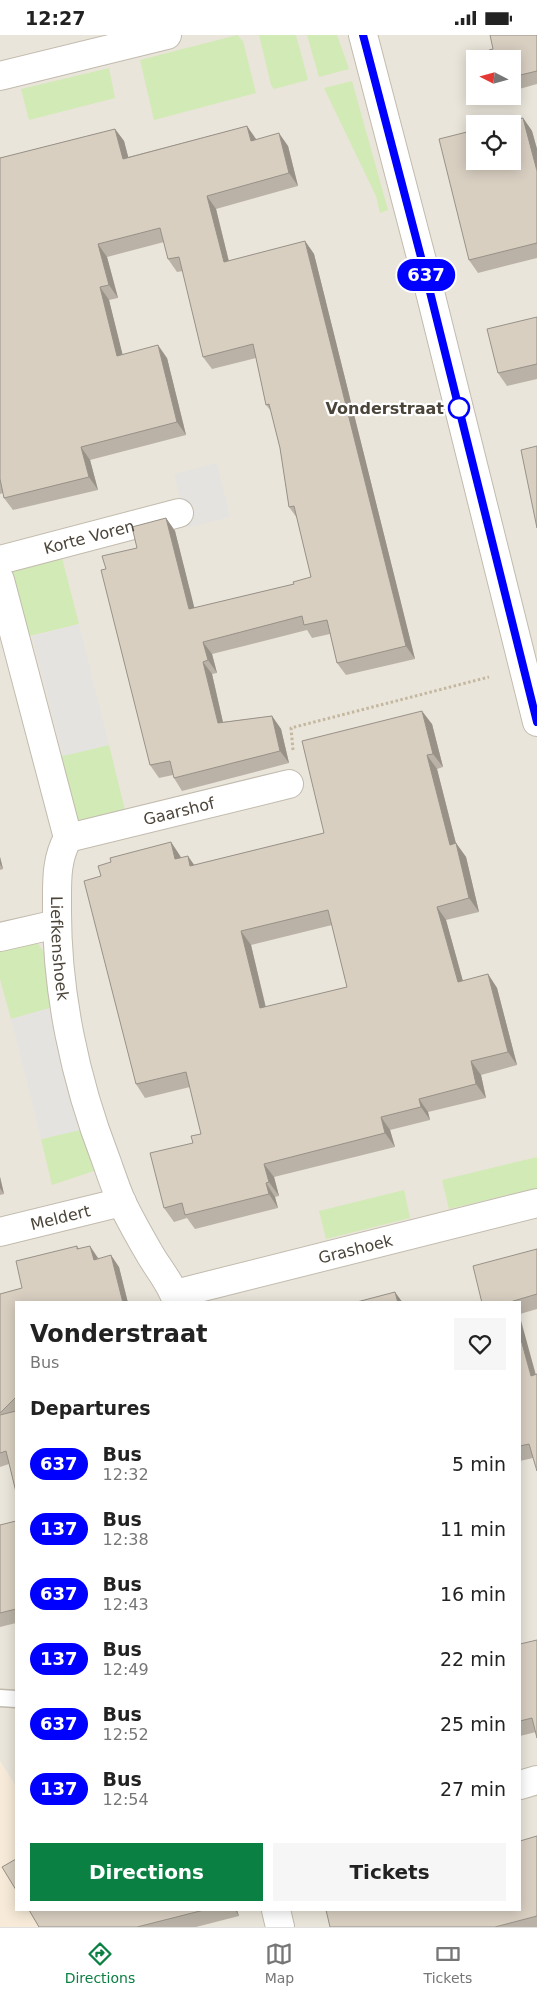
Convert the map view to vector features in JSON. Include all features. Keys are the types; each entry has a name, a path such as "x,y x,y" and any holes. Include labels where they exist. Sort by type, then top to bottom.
{"street":[{"path":"0,76 167,35"},
{"path":"363,35 427,280 537,722"},
{"name":"Korte Voren","path":"0,560 180,513"},
{"path":"0,581 68,838"},
{"name":"Gaarshof","path":"68,838 289,784"},
{"name":"Liefkenshoek","path":"68,838 61,850 57,871 57,924 60,975 80,1083 93,1128 122,1202 150,1255 176,1298"},
{"path":"0,937 57,924"},
{"name":"Meldert","path":"0,1232 122,1202"},
{"name":"Grashoek","path":"176,1298 537,1203"},
{"path":"521,1785 537,1781"},
{"path":"276,1911 280,1927"}],"lane":[{"path":"0,1699 15,1699"}],"path":[{"path":"289,784 294,768 291,727 523,668"}],"shaded area":[{"path":"0,35 537,35 537,1927 105,1927 95,1911 521,1911 521,1301 15,1301 15,1785 0,1761"},
{"path":"217,463 230,517 187,528 174,474"},
{"path":"79,624 109,745 63,756 32,636"},
{"path":"50,1008 57,1048 80,1130 41,1139 11,1019"},
{"path":"0,1761 15,1785 15,1911 94,1911 104,1927 0,1927"}],"green space":[{"path":"237,35 243,41 256,93 154,120 140,60"},
{"path":"259,35 296,35 308,80 274,89 271,85"},
{"path":"307,35 337,35 349,69 319,77"},
{"path":"109,68 115,98 29,120 21,89"},
{"path":"352,81 388,210 380,213 376,196 324,88"},
{"path":"62,558 79,624 29,636 12,571"},
{"path":"109,745 125,810 78,821 60,756"},
{"path":"31,943 38,944 44,952 50,1008 11,1019 0,979 0,950"},
{"path":"80,1130 94,1171 52,1185 41,1139"},
{"path":"537,1157 537,1188 449,1209 442,1180"},
{"path":"404,1190 410,1218 326,1239 319,1211"}],"building":[{"path":"490,35 537,35 537,71 521,75 521,50 489,50 493,49"},
{"path":"521,118 523,118 537,171 537,243 469,260 439,139 466,132 466,170 521,170"},
{"path":"247,126 251,141 279,133 289,173 207,196 224,262 305,241 406,646 337,663 327,620 304,625 302,616 203,642 208,660 203,662 218,723 272,716 280,751 174,778 170,761 150,765 101,570 106,569 102,556 137,548 132,527 166,518 189,609 294,584 293,582 311,577 294,506 289,507 280,448 269,404 266,405 253,344 203,357 179,257 168,259 160,228 98,244 109,285 100,287 117,356 158,345 177,422 81,447 89,477 4,498 0,479 0,158 115,129 123,159"},
{"path":"537,317 537,364 498,373 487,329"},
{"path":"537,446 537,528 521,450"},
{"path":"422,711 433,754 427,755 450,845 456,843 469,898 437,907 458,982 488,974 508,1052 471,1061 476,1084 419,1099 421,1107 381,1117 385,1133 264,1164 269,1182 266,1183 269,1194 185,1215 182,1203 164,1208 150,1153 193,1143 191,1136 201,1134 186,1072 136,1084 84,881 101,876 98,866 111,862 110,858 171,842 175,859 188,856 190,866 324,833 302,741","holes":["328,910 347,987 260,1008 241,931"]},
{"path":"77,1246 77,1249 90,1246 94,1260 111,1255 122,1301 15,1301 15,1398 0,1413 0,1294 22,1288 16,1261"},
{"path":"537,1249 537,1294 513,1301 482,1301 473,1266"},
{"path":"395,1292 397,1301 361,1301"},
{"path":"521,1340 531,1376 537,1374 537,1471 529,1444 521,1446"},
{"path":"15,1411 15,1488 6,1451 0,1453 0,1415"},
{"path":"15,1521 15,1609 0,1613 0,1525"},
{"path":"537,1640 537,1738 532,1718 521,1721 521,1644"},
{"path":"537,1836 537,1916 495,1927 330,1927 326,1911 521,1911 521,1841"},
{"path":"15,1860 15,1888 2,1867"},
{"path":"30,1911 200,1911 137,1927 39,1927"}],"bus line":[{"name":"637","path":"363,35 427,280 537,722"}],"place":[{"name":"Vonderstraat","path":"459,408"}]}
